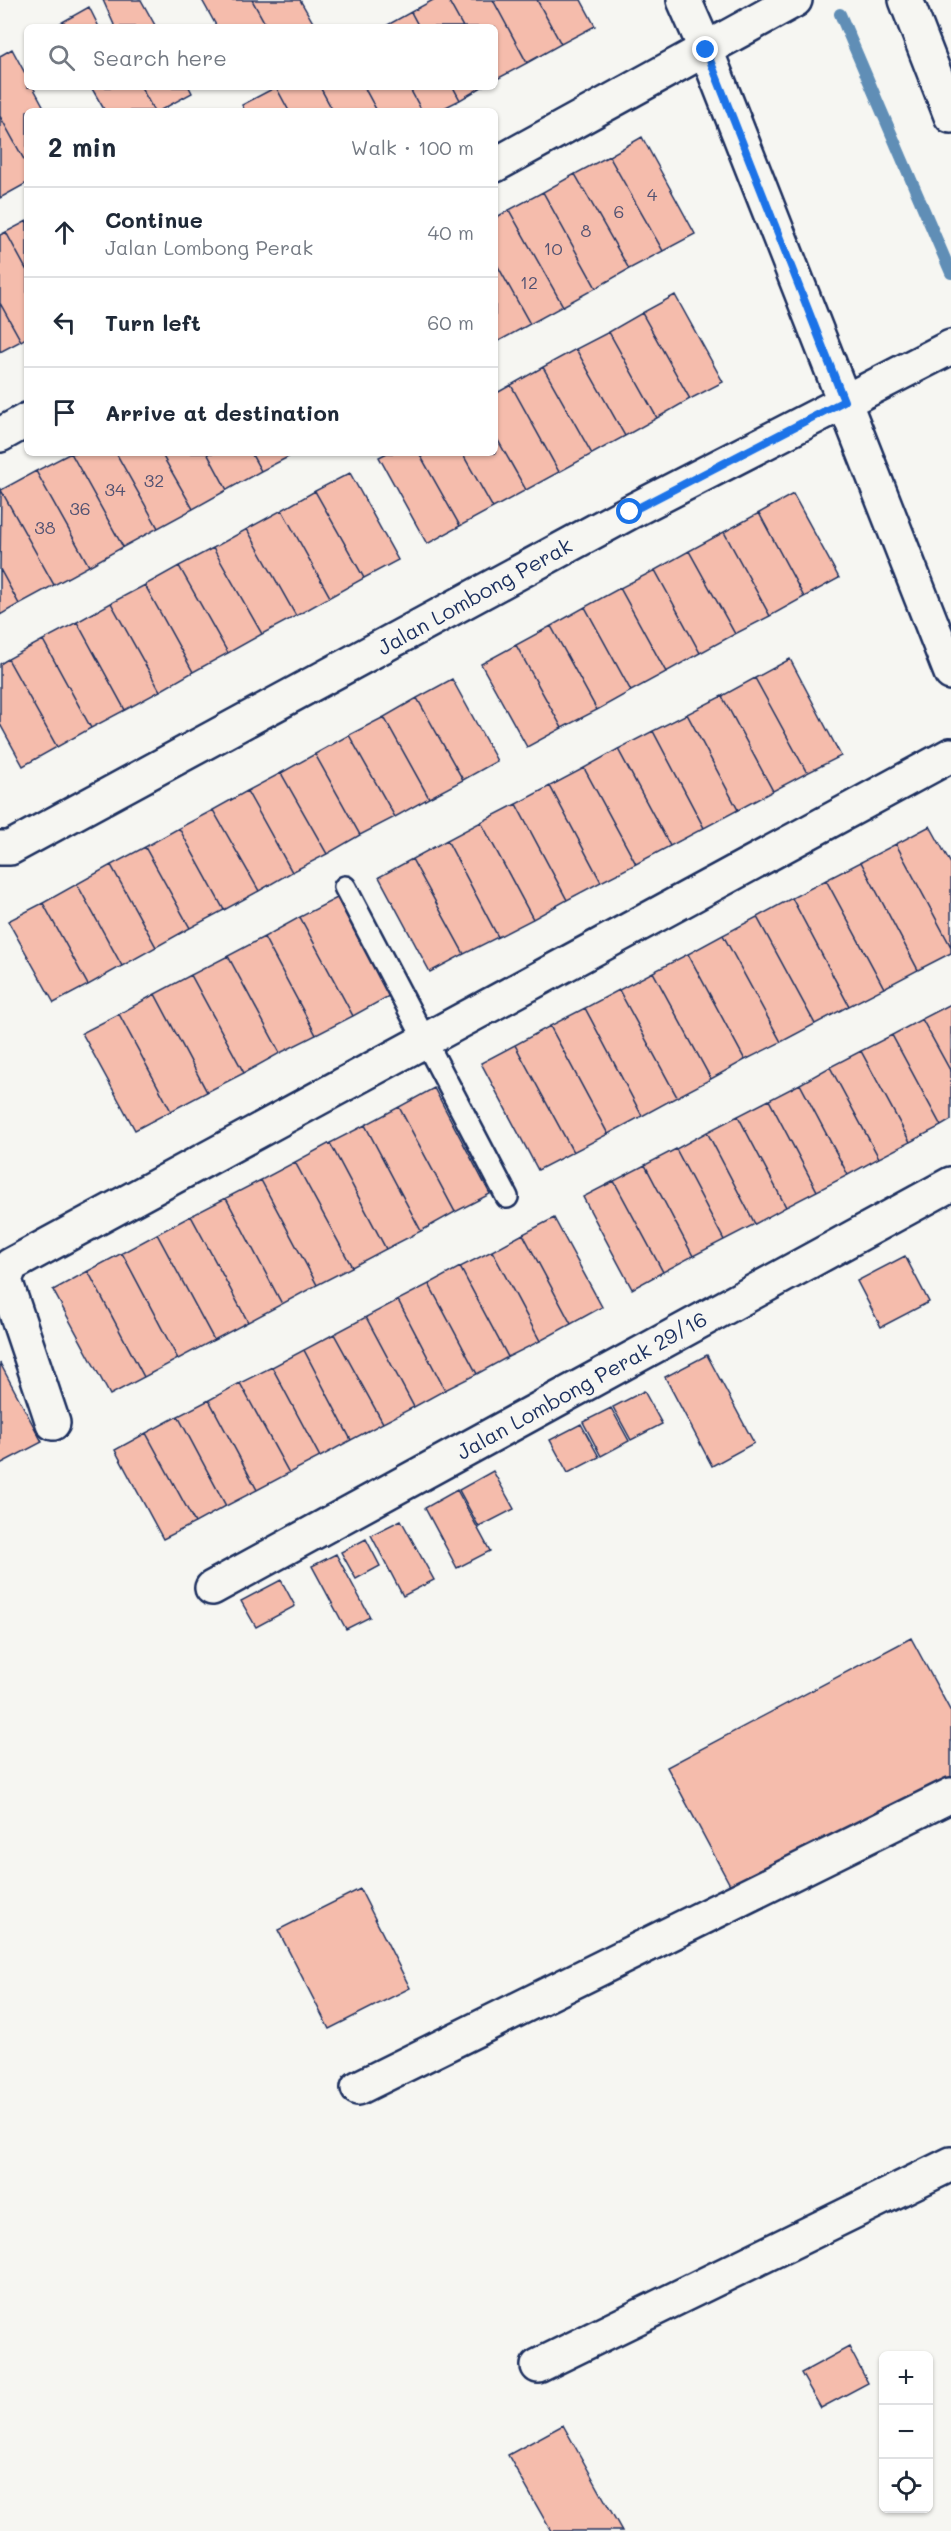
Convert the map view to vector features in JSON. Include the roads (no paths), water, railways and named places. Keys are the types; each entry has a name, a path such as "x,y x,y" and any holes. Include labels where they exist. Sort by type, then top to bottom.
{"street":[{"path":"684,0 706,50 951,673"},
{"path":"498,163 795,0"},
{"path":"906,0 951,116"},
{"name":"Jalan Lombong Perak","path":"0,848 10,848 20,843 630,512 951,347"},
{"path":"0,435 24,422"},
{"path":"53,1423 5,1280 11,1264 951,755"},
{"name":"Jalan Lombong Perak 29/16","path":"212,1588 951,1184"},
{"path":"358,2088 951,1795"},
{"path":"538,2366 951,2164"}],"lane":[{"path":"345,887 507,1197"}],"waterway":[{"path":"840,14 951,273"}]}
